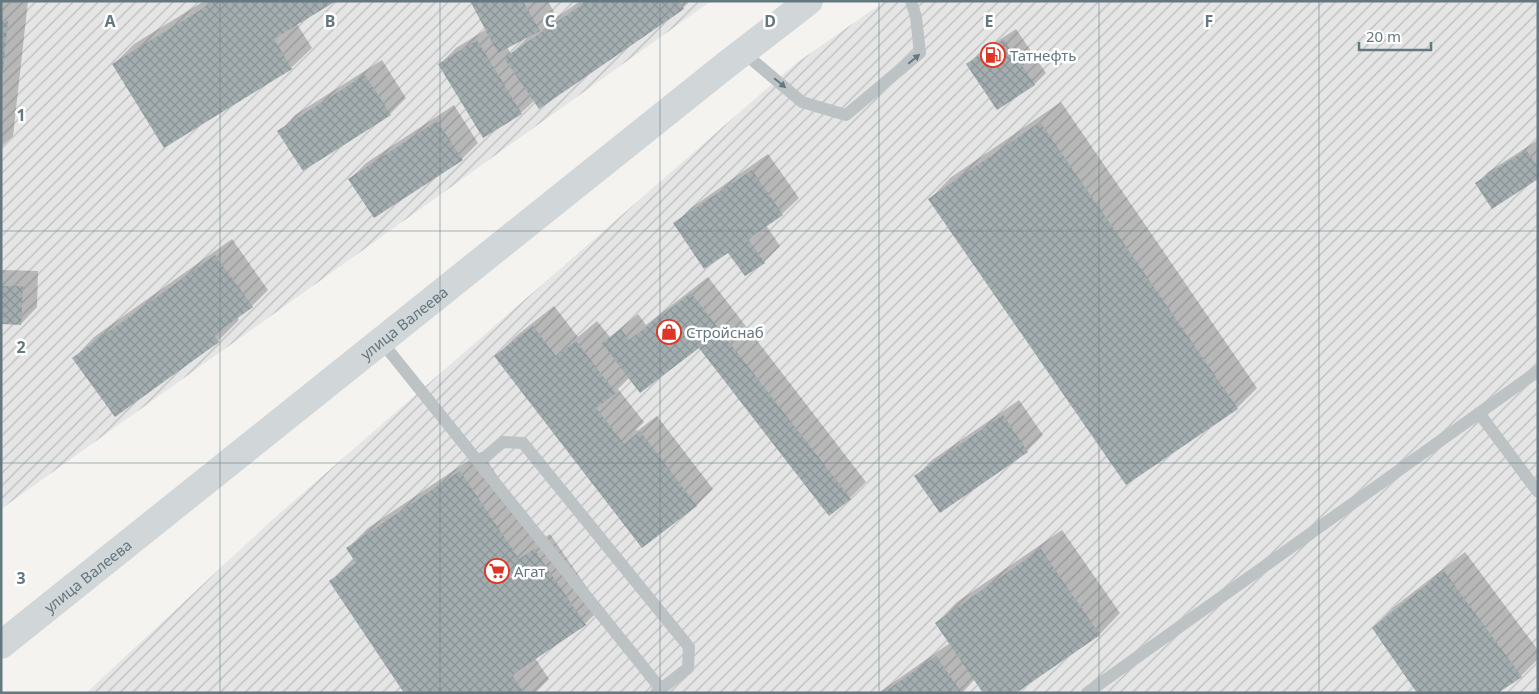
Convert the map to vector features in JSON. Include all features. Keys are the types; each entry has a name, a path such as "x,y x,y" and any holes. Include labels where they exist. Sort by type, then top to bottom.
{"main road":[{"name":"улица Валеева","path":"1,645 809,1"}],"lane":[{"path":"743,52 802,102 846,115 920,53 916,17 911,1"},
{"path":"381,341 659,691 688,668 689,647 523,442 503,442 479,462"},
{"path":"1087,693 1538,371"},
{"path":"1479,413 1538,492"}],"shaded area":[{"path":"1,1 711,1 1,509"},
{"path":"885,1 1538,1 1538,693 86,693 271,521 795,64"}],"building":[{"path":"215,1 336,1 274,39 292,69 164,148 112,64"},
{"path":"470,1 523,1 540,31 498,53"},
{"path":"587,1 679,1 684,9 539,109 504,58"},
{"path":"1,20 8,21 3,71 1,71"},
{"path":"1004,39 1035,85 997,110 966,64"},
{"path":"477,40 522,114 483,138 438,64"},
{"path":"365,75 391,115 303,171 277,131"},
{"path":"437,121 463,160 374,218 348,179"},
{"path":"1040,122 1238,409 1126,485 928,199"},
{"path":"1526,150 1538,167 1538,179 1492,209 1475,183"},
{"path":"752,170 783,215 748,239 765,263 745,276 728,253 704,269 673,223"},
{"path":"215,255 253,307 214,335 219,342 115,417 72,358"},
{"path":"1,286 23,286 21,325 1,324"},
{"path":"691,293 851,499 829,516 699,348 640,393 602,343 621,329 629,340"},
{"path":"533,326 556,356 576,341 616,393 596,408 624,444 640,431 697,506 642,548 494,356"},
{"path":"1003,415 1028,452 940,513 914,476"},
{"path":"460,471 519,559 534,549 586,625 512,675 524,693 404,693 329,581 356,563 346,548"},
{"path":"1041,549 1100,635 1016,693 983,693 935,623"},
{"path":"1444,571 1522,677 1498,693 1417,693 1372,628"},
{"path":"936,656 962,693 883,693"}],"place":[{"name":"Татнефть","path":"993,55"},
{"name":"Стройснаб","path":"669,332"},
{"name":"Агат","path":"497,571"}]}
